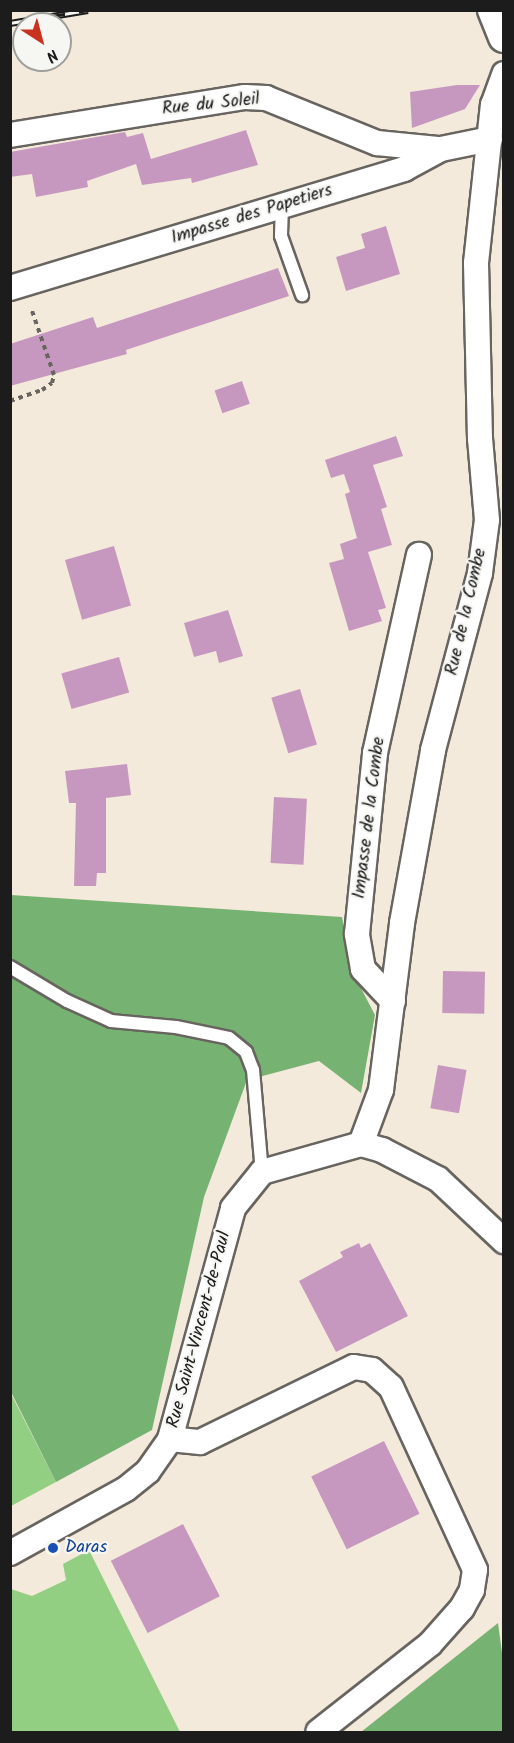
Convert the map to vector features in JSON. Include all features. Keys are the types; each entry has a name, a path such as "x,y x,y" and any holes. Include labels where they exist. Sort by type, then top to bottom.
{"street":[{"path":"493,10 504,37"},
{"name":"Rue de la Combe","path":"361,1144 381,1090 433,750 480,573 487,520 480,439 476,263 493,105 504,74"},
{"name":"Rue du Soleil","path":"10,135 245,97 266,98 377,143 441,149"},
{"name":"Impasse des Papetiers","path":"17,286 404,169 441,149 490,139"},
{"name":"Impasse de la Combe","path":"393,1001 363,969 357,934 375,753 419,555"},
{"path":"262,1172 361,1144 382,1150 438,1179 504,1241"},
{"name":"Rue Saint-Vincent-de-Paul","path":"10,1553 126,1489 148,1471 170,1439 233,1208 262,1172"},
{"path":"170,1439 200,1442 354,1367 372,1370 391,1387 475,1570 462,1608 430,1644 318,1732"}],"lane":[{"path":"282,206 280,236 302,295"},
{"path":"10,967 67,1001 111,1021 176,1027 229,1038 246,1052 253,1070 262,1172"}],"path":[{"path":"10,401 42,390 52,384 54,375 17,286"}],"green space":[{"path":"11,895 342,917 352,971 375,1015 361,1093 319,1061 247,1080 204,1197 152,1430 56,1482 11,1392"},
{"path":"10,1392 56,1482 11,1506 10,1506"},
{"path":"89,1550 180,1732 11,1732 11,1589 32,1596 66,1580 63,1564"},
{"path":"498,1623 504,1668 503,1732 361,1732"}],"building":[{"path":"457,85 480,85 465,109 412,128 410,92"},
{"path":"246,130 258,165 192,183 191,178 142,185 136,164 87,181 88,187 36,197 32,174 10,177 10,152 125,132 127,137 143,133 151,159"},
{"path":"386,226 400,274 346,291 336,257 365,248 361,234"},
{"path":"278,268 289,296 126,350 127,354 10,386 10,344 93,317 97,328"},
{"path":"242,381 250,404 222,413 215,390"},
{"path":"396,436 403,456 373,465 387,507 381,509 392,545 368,552 386,608 378,610 382,621 349,631 329,563 344,559 340,544 357,538 345,494 350,492 344,474 331,478 325,460"},
{"path":"114,546 131,606 82,620 65,560"},
{"path":"228,610 243,656 219,663 216,651 194,657 184,623"},
{"path":"119,657 129,693 72,709 61,674"},
{"path":"300,689 317,744 288,753 271,698"},
{"path":"127,764 131,795 106,798 106,873 97,873 96,886 74,886 76,803 69,803 65,771"},
{"path":"274,797 307,799 304,865 271,863"},
{"path":"443,971 485,972 484,1014 442,1013"},
{"path":"438,1065 467,1070 459,1113 430,1108"},
{"path":"359,1243 361,1248 370,1243 408,1316 336,1352 299,1281 343,1257 340,1252"},
{"path":"384,1441 420,1514 347,1549 311,1477"},
{"path":"183,1524 220,1596 148,1633 111,1561"}],"railway":[{"path":"10,23 88,10"}],"place":[{"name":"Daras","path":"53,1548"}]}
